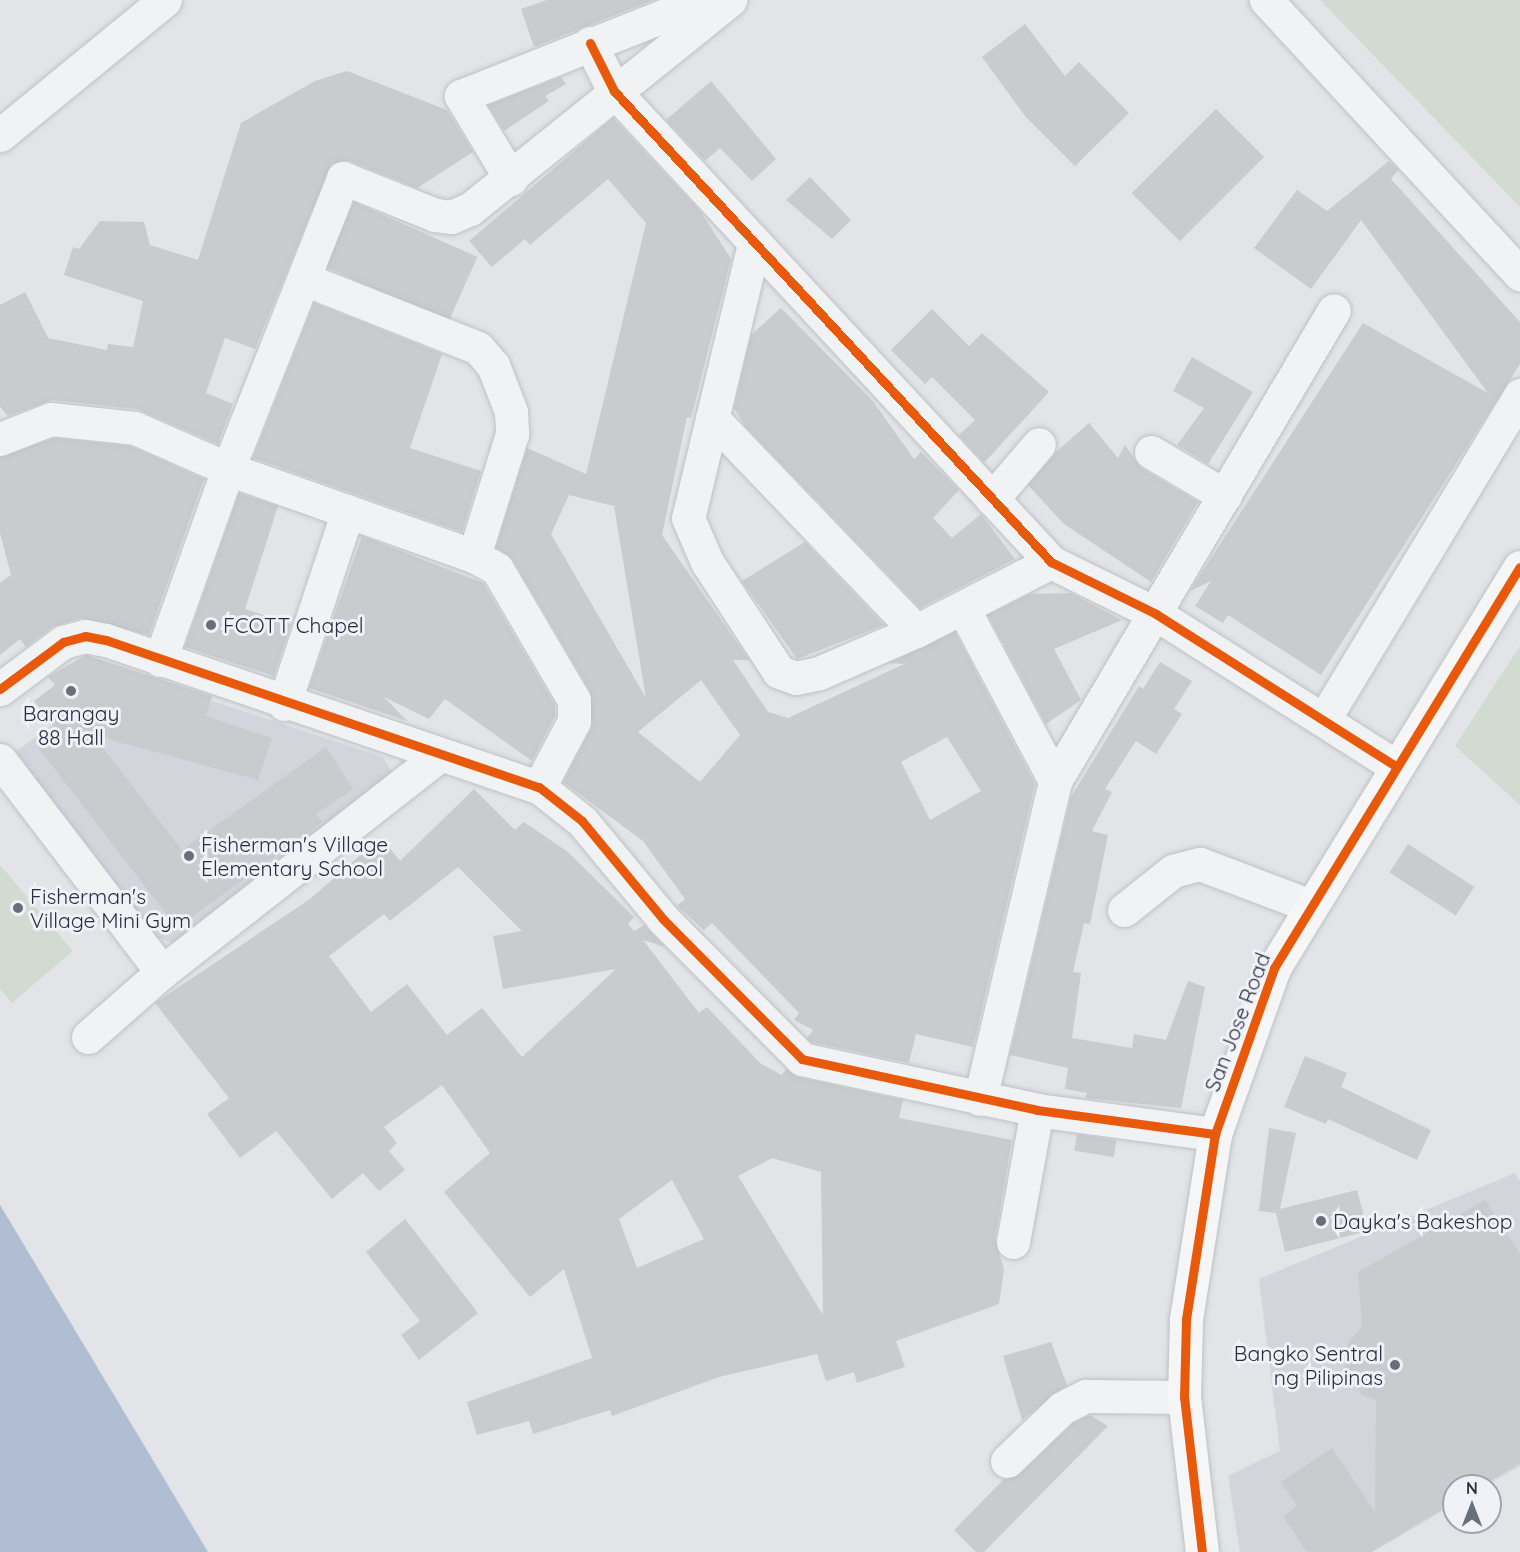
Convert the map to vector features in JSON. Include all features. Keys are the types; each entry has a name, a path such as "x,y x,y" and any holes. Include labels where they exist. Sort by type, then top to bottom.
{"main road":[{"name":"San Jose Road","path":"1202,1552 1184,1397 1196,1229 1215,1134 1274,968 1308,905 1520,567"}],"street":[{"path":"0,135 165,0"},
{"path":"510,179 461,96 590,43 704,0"},
{"path":"160,660 228,469 343,178 451,217 510,179 614,91 730,0"},
{"path":"1266,0 1520,274"},
{"path":"590,43 614,91 1051,562 1156,614 1394,765"},
{"path":"754,244 688,518 707,562 779,672 796,678 819,673 916,631 1051,562"},
{"path":"304,279 478,348 493,365 510,412 512,434 474,556"},
{"path":"980,1099 1055,781 1334,310"},
{"path":"1324,719 1516,409"},
{"path":"712,418 916,631"},
{"path":"0,439 51,419 89,419 135,428 228,469 474,556 497,569 574,700 574,721 539,787"},
{"path":"992,499 1039,444"},
{"path":"1151,452 1225,496"},
{"path":"284,704 348,512"},
{"path":"963,608 1055,781"},
{"path":"0,689 63,642 85,636 539,787 582,821 663,919 802,1059 1037,1110 1215,1134"},
{"path":"88,1037 162,972 440,755"},
{"path":"0,760 162,972"},
{"path":"1124,910 1173,871 1200,864 1308,905"},
{"path":"1013,1242 1037,1110"},
{"path":"1007,1461 1062,1408 1086,1396 1184,1397"}],"shaded area":[{"path":"1320,0 1520,0 1520,207"},
{"path":"1520,646 1520,805 1455,746"},
{"name":"Fisherman's Village Elementary School","path":"124,672 383,757 396,779 174,943 139,933 14,753"},
{"name":"Fisherman's Village Mini Gym","path":"0,865 73,951 12,1003 0,989"},
{"name":"Bangko Sentral ng Pilipinas","path":"1515,1173 1520,1181 1520,1466 1502,1476 1502,1474 1442,1474 1442,1511 1373,1552 1240,1552 1228,1476 1280,1451 1259,1279"}],"water":[{"path":"0,1205 208,1552 0,1552"}],"building":[{"path":"547,0 653,0 534,47 521,9"},
{"path":"1025,24 1065,76 1079,62 1129,113 1075,166 1025,116 982,57"},
{"path":"347,71 447,110 473,152 417,188 350,161 331,164 255,349 225,338 206,393 233,404 218,444 137,409 52,400 8,416 0,407 0,305 25,292 48,338 107,350 108,344 133,347 143,301 64,275 73,247 79,249 100,221 144,222 150,245 198,260 241,123 315,81"},
{"path":"561,77 566,84 545,96 549,101 504,131 488,105"},
{"path":"711,81 776,159 752,181 720,148 705,161 666,120"},
{"path":"1216,109 1264,157 1180,241 1132,193"},
{"path":"613,118 701,212 731,259 691,418 687,417 662,535 749,660 733,660 768,712 788,718 904,664 888,663 955,632 1035,784 973,1047 916,1034 909,1063 811,1042 807,1038 813,1030 794,1020 799,1013 712,923 704,930 677,906 685,899 643,841 563,782 591,729 590,691 513,560 496,547 527,448 586,474 646,223 608,179 530,245 525,239 492,267 469,241","holes":["569,495 614,506 646,698 551,534","701,680 740,735 700,782 638,732","947,737 981,791 930,820 901,762"]},
{"path":"1389,161 1398,170 1391,179 1520,322 1520,364 1321,675 1228,615 1223,623 1195,606 1211,581 1190,591 1363,323 1488,393 1361,220 1311,289 1254,248 1297,190 1327,211"},
{"path":"810,177 851,220 832,239 786,200"},
{"path":"354,202 477,257 448,322 325,267"},
{"path":"314,303 442,354 410,448 481,471 462,532 253,458"},
{"path":"781,308 872,400 914,459 921,452 959,490 933,518 952,538 981,514 1015,559 920,608 745,426 734,408 751,335"},
{"path":"932,309 969,346 982,333 1049,392 984,463 959,435 975,420 932,377 925,384 891,350"},
{"path":"1192,357 1253,392 1208,464 1177,445 1204,408 1173,391"},
{"path":"1089,423 1118,458 1125,445 1141,468 1198,502 1151,582 1064,524 1028,485 1056,452"},
{"path":"54,438 130,446 204,479 149,635 81,618 52,627 26,647 20,639 0,655 0,583 11,575 0,533 0,457"},
{"path":"239,493 278,506 245,609 291,624 274,676 185,647"},
{"path":"362,536 483,583 555,705 555,716 532,761 445,699 429,719 384,697 407,721 309,688"},
{"path":"805,542 884,625 797,659 742,581"},
{"path":"1071,593 1122,620 1054,649 1081,700 1046,724 988,615 1029,594"},
{"path":"86,655 212,696 206,716 272,738 258,780 93,735 182,850 326,747 353,789 316,814 322,822 177,928 37,746 57,731 34,701 55,685 48,677"},
{"path":"1160,662 1192,681 1174,709 1182,714 1156,754 1136,741 1105,789 1112,792 1092,831 1108,835 1090,924 1084,923 1073,972 1081,973 1072,1038 1132,1048 1134,1034 1166,1040 1188,981 1205,987 1181,1108 1085,1098 1087,1093 1065,1089 1068,1068 1010,1055 1071,797 1139,686 1143,689"},
{"path":"474,789 515,830 524,822 568,852 634,917 628,924 634,931 644,925 665,947 643,940 699,1013 707,1007 761,1064 782,1075 786,1069 798,1077 903,1100 899,1118 1012,1140 995,1239 1004,1269 999,1304 896,1341 905,1367 857,1383 854,1372 826,1381 817,1354 719,1377 612,1416 610,1410 533,1434 529,1421 477,1435 467,1402 592,1358 564,1269 530,1297 444,1192 490,1153 442,1085 384,1127 397,1143 389,1151 405,1170 379,1191 363,1173 332,1199 276,1131 240,1158 207,1114 229,1098 155,1003 310,899 381,837 400,861","holes":["458,867 522,931 493,936 503,989 616,969 522,1057 482,1008 447,1035 407,984 371,1012 329,956 384,914 390,921","772,1158 821,1172 823,1315 738,1176","672,1180 704,1239 637,1268 619,1219"]},
{"path":"1408,844 1474,887 1456,916 1389,873"},
{"path":"1305,1056 1347,1073 1341,1087 1431,1130 1417,1160 1328,1119 1326,1124 1284,1107"},
{"name":"Dayka's Bakeshop","path":"1269,1128 1296,1133 1280,1209 1357,1190 1368,1231 1285,1252 1276,1213 1259,1211"},
{"path":"1077,1134 1117,1140 1114,1157 1074,1151"},
{"name":"Bangko Sentral ng Pilipinas","path":"1485,1200 1520,1254 1520,1463 1502,1474 1442,1474 1442,1509 1371,1552 1307,1552 1283,1516 1297,1506 1281,1482 1332,1448 1375,1512 1376,1400 1361,1394 1345,1367 1348,1344 1362,1326 1358,1272"},
{"path":"405,1219 478,1313 419,1360 401,1335 420,1321 366,1252"},
{"path":"1051,1342 1067,1385 1022,1420 1003,1356"},
{"path":"1090,1415 1108,1426 984,1552 976,1552 954,1530 1004,1479 1020,1474 1073,1423"}],"cycle path":[{"path":"590,43 614,91 1051,562 1156,614 1394,765"},
{"path":"1202,1552 1184,1397 1186,1319 1215,1134 1274,968 1520,567"},
{"path":"0,689 63,642 85,636 106,640 539,787 582,821 663,919 802,1059 1037,1110 1215,1134"}],"place":[{"name":"FCOTT Chapel","path":"211,625"},
{"name":"Barangay 88 Hall","path":"71,691"},
{"name":"Fisherman's Village Elementary School","path":"189,856"},
{"name":"Fisherman's Village Mini Gym","path":"18,908"},
{"name":"Dayka's Bakeshop","path":"1321,1221"},
{"name":"Bangko Sentral ng Pilipinas","path":"1395,1365"}]}
